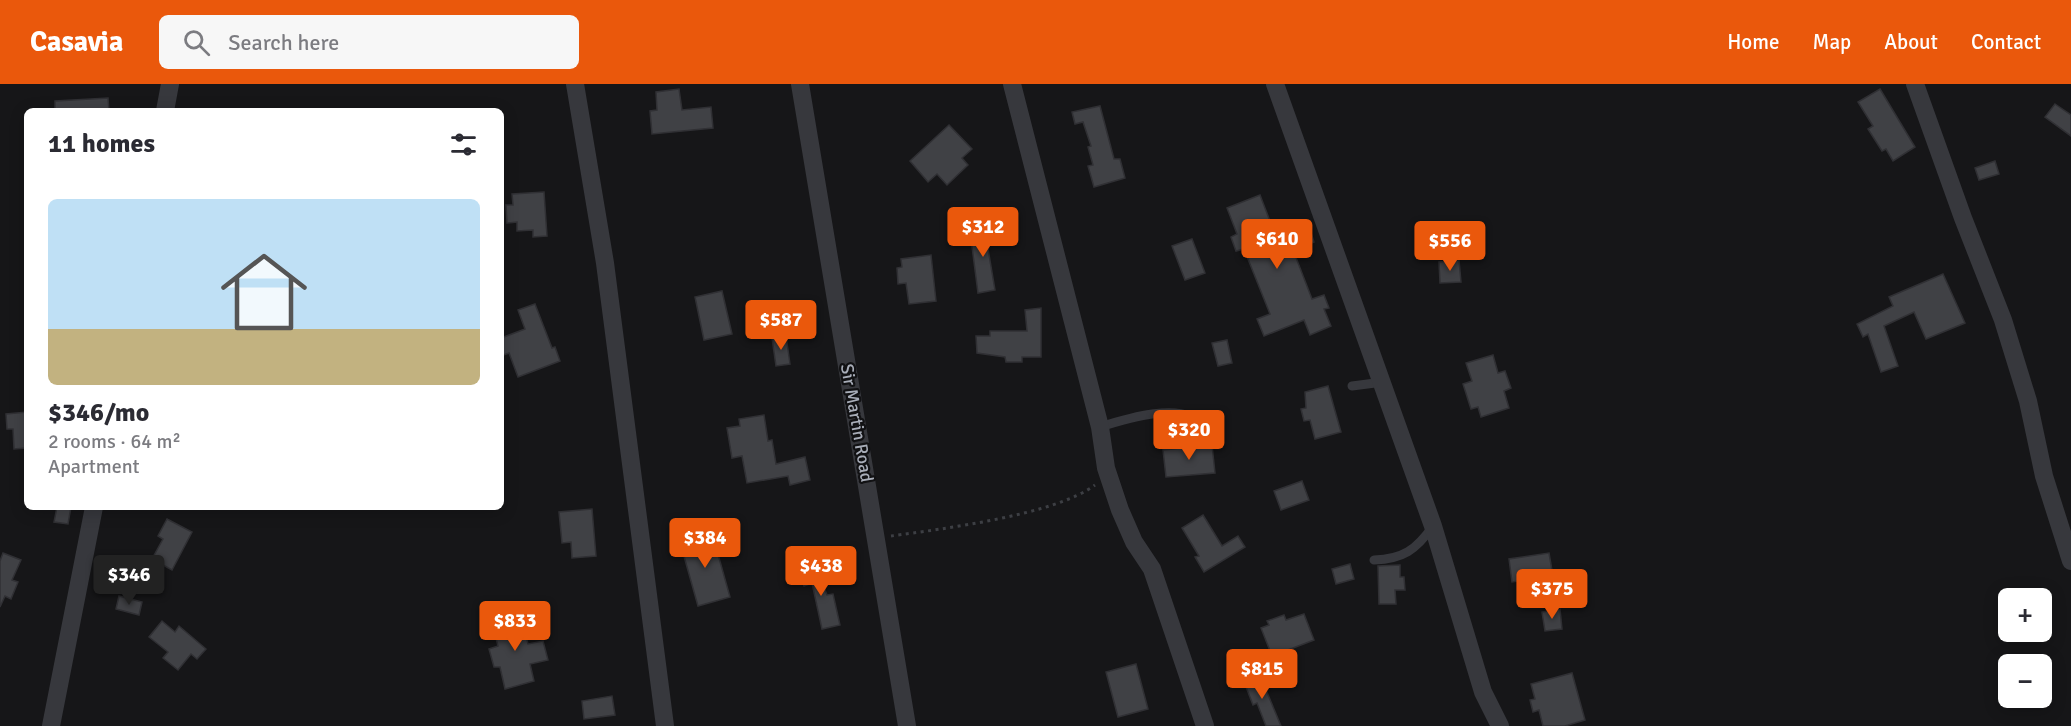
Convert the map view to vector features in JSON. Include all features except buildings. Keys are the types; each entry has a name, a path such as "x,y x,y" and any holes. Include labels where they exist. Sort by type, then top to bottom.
{"street":[{"path":"166,108 170,84"},
{"path":"575,84 605,263 665,726"},
{"name":"Sir Martin Road","path":"800,84 907,726"},
{"path":"1012,84 1100,427 1106,468 1128,530 1152,569 1205,726"},
{"path":"1275,84 1432,525 1474,667 1500,726"},
{"path":"1915,84 1963,218 2003,320 2028,401 2044,476 2071,561"},
{"path":"51,726 93,510"}],"lane":[{"path":"1352,386 1383,382"},
{"path":"1100,427 1136,416 1182,413 1197,418 1203,426"},
{"path":"1374,560 1396,559 1421,543 1432,525"}],"path":[{"path":"877,538 938,529 1070,499 1096,483 1106,468"}]}
